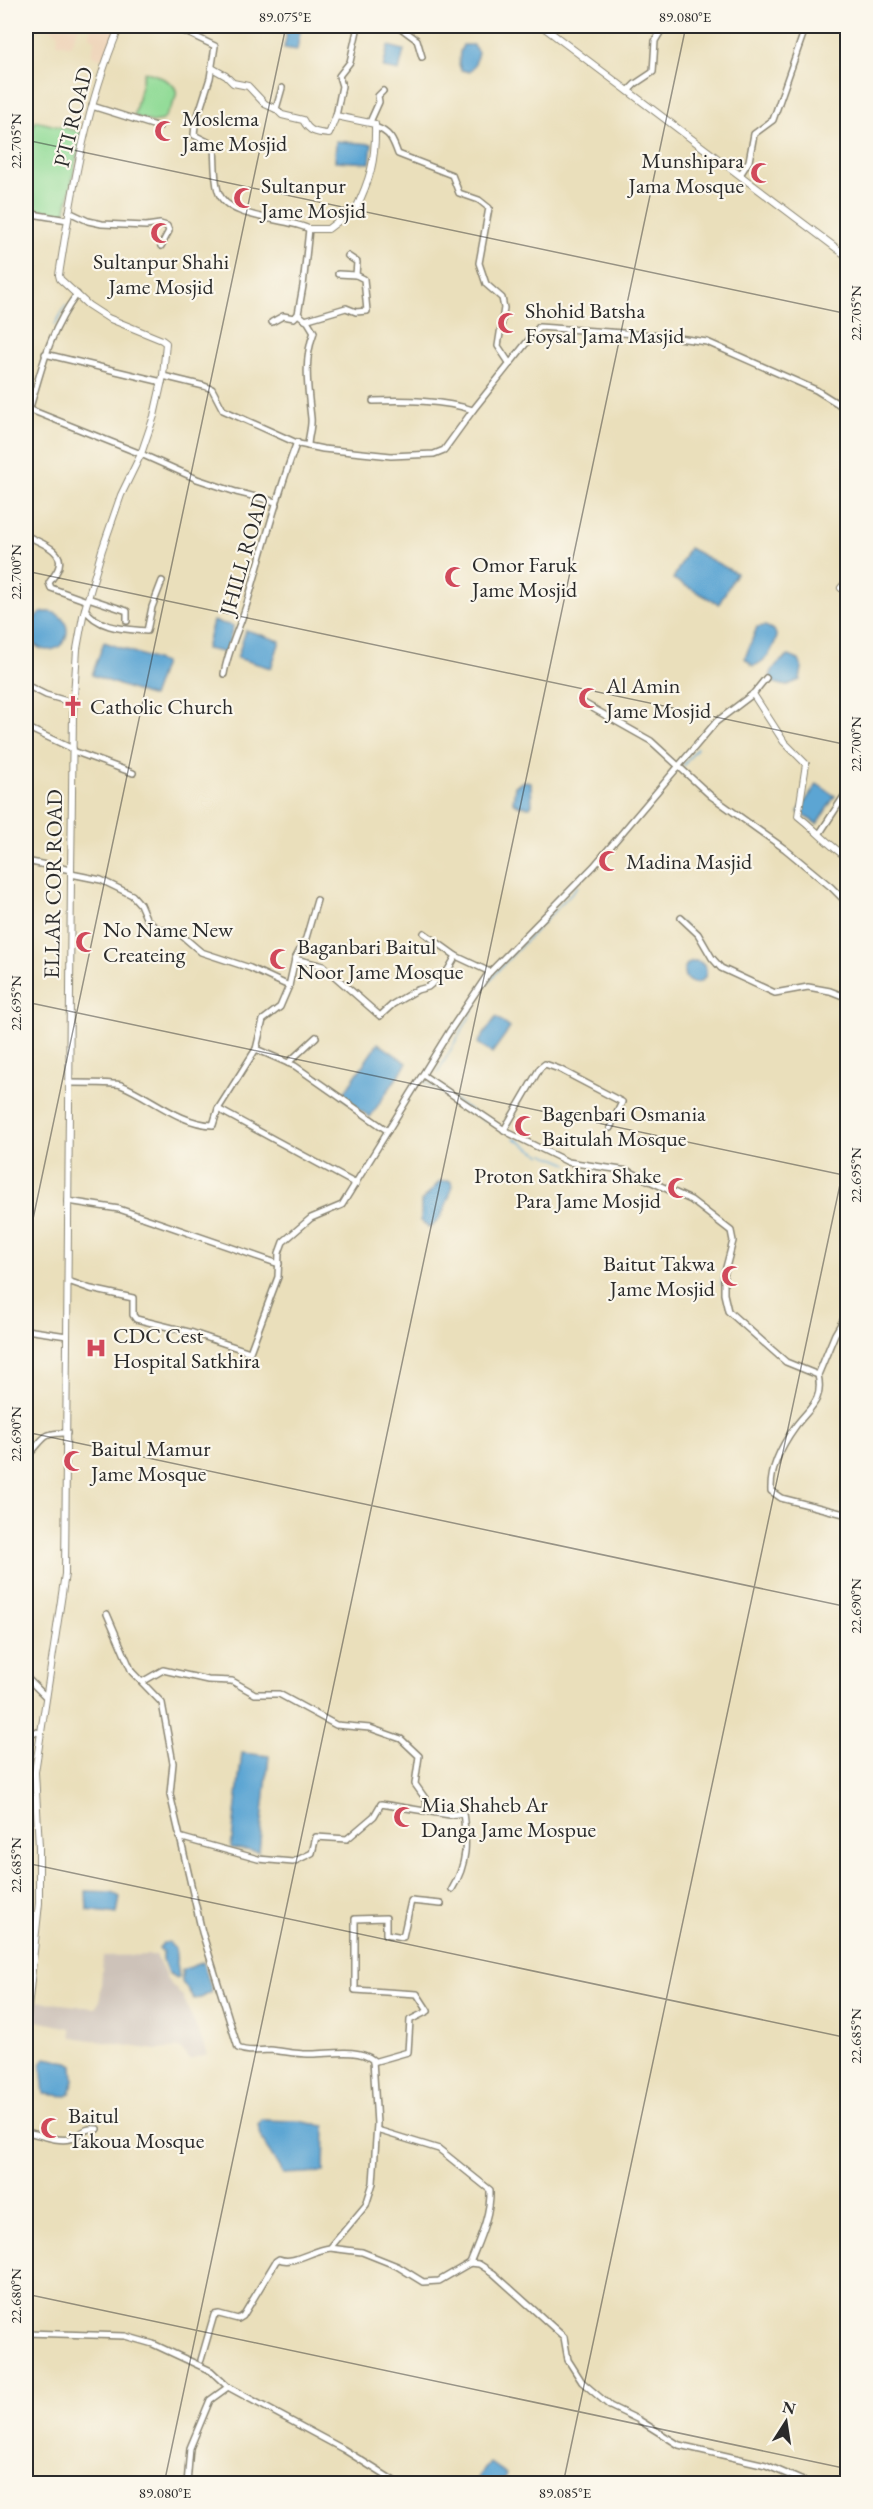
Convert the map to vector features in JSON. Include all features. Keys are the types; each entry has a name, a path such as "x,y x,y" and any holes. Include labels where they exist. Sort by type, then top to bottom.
{"main road":[{"name":"PTI ROAD","path":"88,305 60,279 59,275 68,216 92,106 120,26"},
{"path":"542,26 848,256"},
{"path":"212,68 233,83 248,86 265,104 282,115 303,120 307,129 315,132 329,134 336,116 372,124 375,157 371,177 363,188 354,213 345,216 328,229 309,229"},
{"name":"ELLAR COR ROAD","path":"26,2028 39,1903 36,1772 65,1574 71,872 77,649 85,609 121,495 141,454 154,416 163,379 166,343 108,318 88,305"},
{"path":"841,588 848,580"},
{"path":"753,694 784,742 806,764 798,816 820,833 834,850 848,858"}],"street":[{"path":"173,26 186,34 214,44 212,68 194,135 214,145 219,193 229,205 242,212 260,218 278,219 309,229 298,314 294,318 283,316 273,322"},
{"path":"336,116 342,86 339,76 350,62 358,26"},
{"path":"398,26 417,40 422,57"},
{"path":"628,91 634,84 653,72 655,41 664,26"},
{"path":"740,175 748,161 754,134 774,120 806,26"},
{"path":"276,109 282,88"},
{"path":"383,91 378,96 379,102 372,124 387,132 398,154 452,175 459,193 479,200 489,208 479,263 486,284 502,298 504,308 498,346 510,364"},
{"path":"92,106 159,128"},
{"path":"26,213 68,216 102,224 146,226 164,224 169,231 161,246"},
{"path":"348,255 357,262 356,274"},
{"path":"305,320 346,308 356,312 367,311 364,279 356,274 338,274"},
{"path":"26,420 27,409 45,354 62,314 77,294"},
{"path":"298,314 314,332 309,346 306,371 311,417 308,446"},
{"path":"45,354 104,370 212,389 223,410 308,446 391,456 434,454 444,450 539,327 664,336 707,342 816,390 848,410"},
{"path":"309,372 311,346 315,333"},
{"path":"374,401 462,406 473,410"},
{"path":"27,409 205,482 276,502"},
{"name":"JHILL ROAD","path":"224,674 227,656 239,631 276,502 297,442"},
{"path":"26,535 54,550 58,555 60,565 49,584 51,588 127,611 126,621"},
{"path":"85,609 90,618 115,628 147,631 149,616 162,581"},
{"path":"68,1281 133,1299 133,1315 136,1319 193,1333 250,1352 278,1277 283,1242 311,1218 342,1205 490,972 594,866 716,722 753,694 766,678"},
{"path":"26,685 46,695 74,703"},
{"path":"580,701 651,741 711,796 785,849 848,904"},
{"path":"26,727 73,750 134,773"},
{"path":"820,833 848,790"},
{"path":"26,861 101,880 132,895 140,904 146,918 156,928 180,934 201,952 250,968 288,986"},
{"path":"69,1083 96,1085 119,1083 158,1105 204,1125 213,1125 218,1109 256,1049 263,1020 280,1007 295,959 306,938 317,900"},
{"path":"681,918 698,934 712,958 722,968 775,993 808,987 848,999"},
{"path":"424,933 456,956 490,972"},
{"path":"295,959 323,966 380,1016 401,999 428,987 448,970 456,956"},
{"path":"288,1064 316,1037"},
{"path":"256,1049 295,1066 388,1131"},
{"path":"504,1130 545,1064 622,1102 610,1128"},
{"path":"423,1075 504,1130 568,1162 628,1171 691,1200 710,1214 731,1231 733,1241 724,1275 724,1294 728,1311 786,1362 818,1375"},
{"path":"218,1109 356,1184"},
{"path":"69,1201 119,1209 279,1264"},
{"path":"848,1312 835,1334 818,1375 820,1385 814,1407 796,1426 780,1453 771,1479 771,1491 781,1498 848,1515"},
{"path":"26,1330 67,1336"},
{"path":"26,1457 46,1434 66,1433"},
{"path":"107,1614 132,1672 162,1703 173,1763 170,1794 202,1932 237,2048 308,2054 355,2054 373,2060 408,2052 410,2020 428,2011 417,1994 355,1990 355,1919 386,1918 386,1934 404,1937 411,1901 441,1904"},
{"path":"142,1682 163,1670 208,1680 232,1681 255,1694 279,1694 336,1725 370,1728 401,1739 418,1756 415,1784 427,1801 426,1810"},
{"path":"26,1677 46,1697"},
{"path":"26,1730 40,1733"},
{"path":"180,1837 258,1859 292,1862 312,1853 316,1837 347,1839 374,1816 381,1804 450,1815 463,1813 467,1842 460,1875 452,1889"},
{"path":"330,2248 366,2205 373,2182 379,2130 373,2060"},
{"path":"26,2132 66,2139 73,2138 87,2128 97,2128"},
{"path":"379,2130 439,2150 490,2190 487,2215 470,2263"},
{"path":"201,2360 214,2315 219,2314 238,2319 243,2316 279,2259 287,2262 293,2261 316,2250 330,2248 362,2252 397,2266 423,2282 439,2281 470,2263 479,2264 493,2273 564,2337 568,2360 577,2374 588,2388 609,2406 639,2420 679,2445 766,2465 810,2484"},
{"path":"26,2333 125,2336 144,2341 211,2371 228,2387 344,2449 399,2484"},
{"path":"187,2484 190,2448 210,2400 228,2387"}],"shaded area":[{"path":"45,26 79,26 70,46 57,43 58,33"},
{"path":"91,26 119,26 104,59 91,55 95,39 89,36"},
{"path":"156,1955 168,1981 183,1997 208,2055 189,2060 180,2048 155,2050 72,2037 71,2028 32,2020 35,2001 95,2008 100,2001 103,1956"}],"green space":[{"path":"144,72 158,76 175,87 176,97 163,120 152,122 134,116"},
{"path":"35,121 82,132 65,215 26,207 26,150"}],"water":[{"path":"265,26 301,26 297,50 284,48 287,34"},
{"path":"463,45 473,45 478,52 470,72 461,70 459,64"},
{"path":"388,46 404,50 399,71 383,68"},
{"path":"336,141 372,144 370,163 335,161"},
{"path":"689,548 736,573 719,604 673,579"},
{"path":"48,612 61,618 67,631 61,644 48,650 35,644 29,631 35,618"},
{"path":"213,621 233,626 226,653 206,649"},
{"path":"765,626 774,630 777,637 771,651 753,666 745,658 757,627"},
{"path":"246,630 280,641 271,668 237,658"},
{"path":"104,642 164,663 152,697 92,675"},
{"path":"789,656 799,660 802,668 800,680 786,686 771,682 773,670 778,663"},
{"path":"524,781 531,782 532,804 530,807 520,806 513,802 515,786"},
{"path":"817,784 835,796 817,824 798,812"},
{"path":"695,961 703,964 706,972 703,980 695,983 687,980 684,972 687,964"},
{"path":"496,1017 510,1028 492,1053 478,1043"},
{"path":"378,1043 407,1063 370,1117 341,1097"},
{"path":"440,1181 450,1181 453,1185 441,1215 429,1228 421,1221 421,1202"},
{"path":"242,1753 269,1756 259,1852 231,1848"},
{"path":"86,1891 112,1892 120,1897 117,1914 87,1910"},
{"path":"163,1943 169,1943 175,1949 179,1977 176,1978 168,1973 163,1960 163,1952 159,1948"},
{"path":"203,1962 212,1992 194,1999 182,1982 182,1970"},
{"path":"45,2058 73,2065 74,2080 70,2094 67,2096 44,2094 41,2065"},
{"path":"262,2120 298,2121 325,2126 324,2172 283,2174 262,2139 258,2125"},
{"path":"490,2463 506,2474 503,2482 500,2479 499,2483 475,2481"}],"waterway":[{"path":"55,325 66,306"},
{"path":"26,428 28,421"},
{"path":"683,766 697,748"},
{"path":"74,882 84,879"},
{"path":"438,1072 470,1016 478,995 499,969 578,886"},
{"path":"680,922 702,945"},
{"path":"423,1080 485,1120"},
{"path":"514,1138 541,1155"},
{"path":"544,1154 568,1164"},
{"path":"590,1168 600,1170"},
{"path":"721,1285 723,1269"}],"place":[{"name":"Moslema Jame Mosjid","path":"165,131"},
{"name":"Munshipara Jama Mosque","path":"761,173"},
{"name":"Sultanpur Jame Mosjid","path":"244,198"},
{"name":"Sultanpur Shahi Jame Mosjid","path":"161,233"},
{"name":"Shohid Batsha Foysal Jama Masjid","path":"508,323"},
{"name":"Omor Faruk Jame Mosjid","path":"455,577"},
{"name":"Al Amin Jame Mosjid","path":"589,698"},
{"name":"Catholic Church","path":"73,706"},
{"name":"Madina Masjid","path":"609,861"},
{"name":"No Name New Createing","path":"86,942"},
{"name":"Baganbari Baitul Noor Jame Mosque","path":"280,959"},
{"name":"Bagenbari Osmania Baitulah Mosque","path":"525,1126"},
{"name":"Proton Satkhira Shake Para Jame Mosjid","path":"678,1188"},
{"name":"Baitut Takwa Jame Mosjid","path":"732,1276"},
{"name":"CDC Cest Hospital Satkhira","path":"96,1348"},
{"name":"Baitul Mamur Jame Mosque","path":"74,1461"},
{"name":"Mia Shaheb Ar Danga Jame Mospue","path":"404,1817"},
{"name":"Baitul Takoua Mosque","path":"51,2128"}]}
